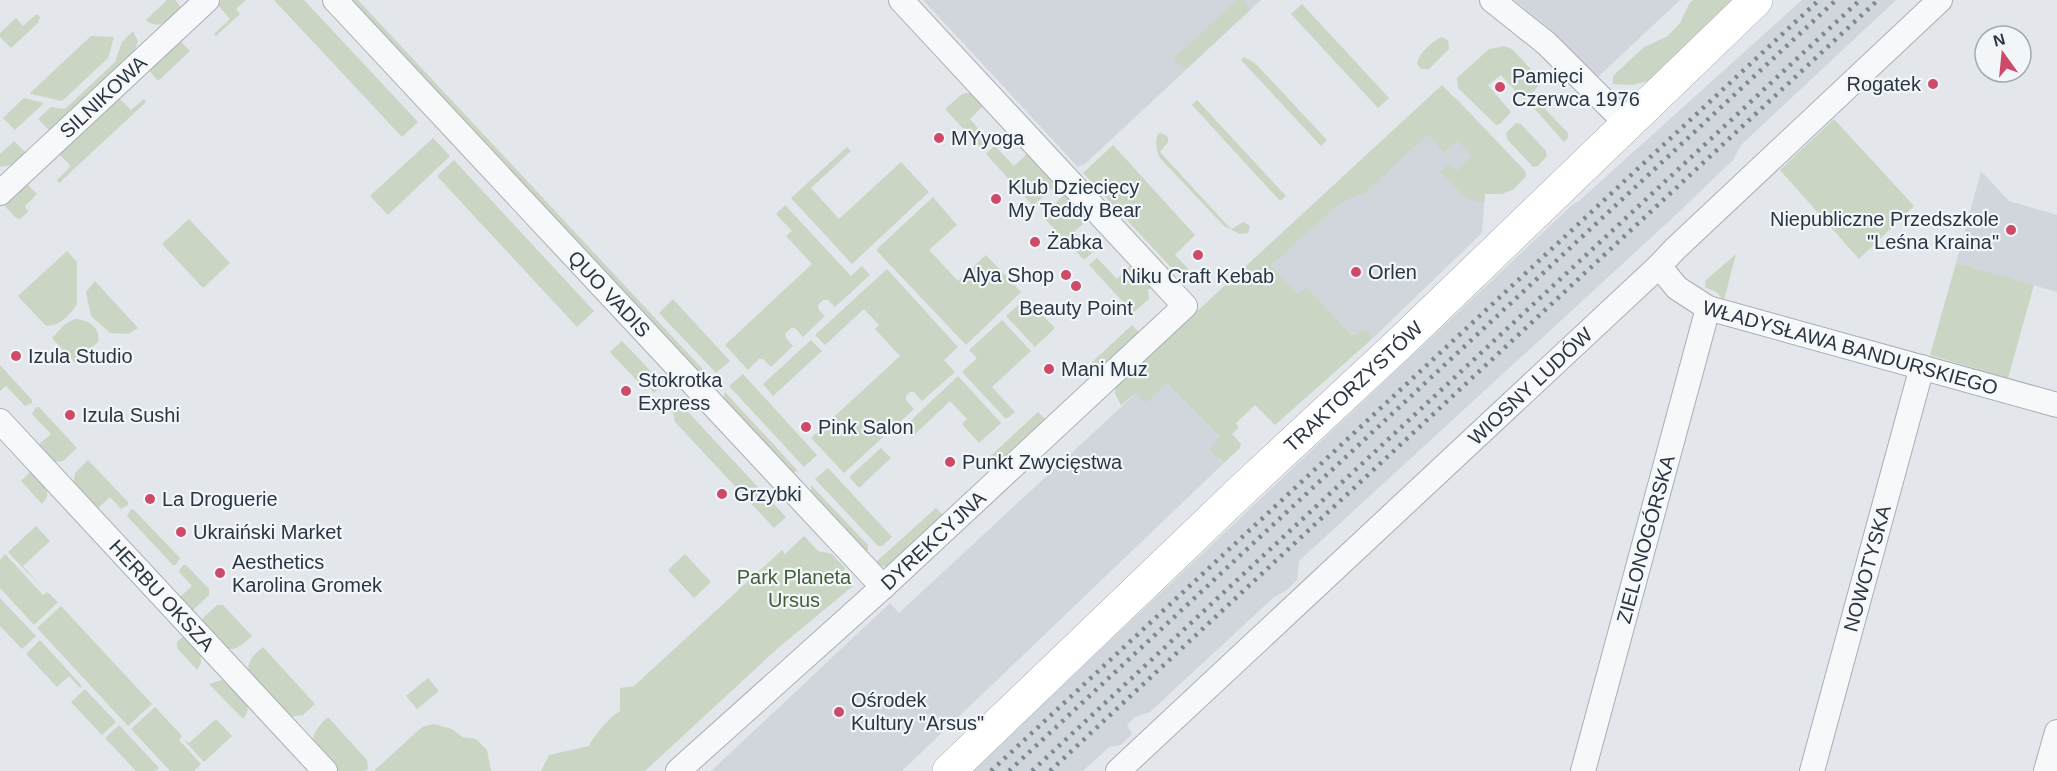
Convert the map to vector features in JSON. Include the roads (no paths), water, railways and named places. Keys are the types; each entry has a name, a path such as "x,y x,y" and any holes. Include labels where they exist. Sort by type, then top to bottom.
{"street":[{"name":"SILNIKOWA","path":"0,194 207,0"},
{"name":"QUO VADIS","path":"335,0 883,587"},
{"name":"DYREKCYJNA","path":"678,771 883,587 1185,306 901,0"},
{"name":"TRAKTORZYSTÓW","path":"950,771 1240,492 1398,345 1756,0"},
{"name":"WIOSNY LUDÓW","path":"1118,771 1940,0"},
{"path":"1497,5 1546,43 1627,124"},
{"name":"WŁADYSŁAWA BANDURSKIEGO","path":"1659,266 1677,288 1708,308 2057,405"},
{"name":"ZIELONOGÓRSKA","path":"1583,771 1708,308"},
{"name":"NOWOTYSKA","path":"1812,771 1922,367"},
{"name":"HERBU OKSZA","path":"0,421 325,771"},
{"path":"2046,771 2057,732"}],"railway":[{"path":"991,771 1819,0"},
{"path":"1009,771 1836,0"},
{"path":"1032,771 1860,0"},
{"path":"1050,771 1878,0"}],"place":[{"name":"Rogatek","path":"1933,84"},
{"name":"Pamięci Czerwca 1976","path":"1500,87"},
{"name":"MYyoga","path":"939,138"},
{"name":"Klub Dziecięcy My Teddy Bear","path":"996,199"},
{"name":"Niepubliczne Przedszkole \"Leśna Kraina\"","path":"2011,230"},
{"name":"Żabka","path":"1035,242"},
{"name":"Niku Craft Kebab","path":"1198,255"},
{"name":"Orlen","path":"1356,272"},
{"name":"Alya Shop","path":"1066,275"},
{"name":"Beauty Point","path":"1076,286"},
{"name":"Izula Studio","path":"16,356"},
{"name":"Mani Muz","path":"1049,369"},
{"name":"Stokrotka Express","path":"626,391"},
{"name":"Izula Sushi","path":"70,415"},
{"name":"Pink Salon","path":"806,427"},
{"name":"Punkt Zwycięstwa","path":"950,462"},
{"name":"Grzybki","path":"722,494"},
{"name":"La Droguerie","path":"150,499"},
{"name":"Ukraiński Market","path":"181,532"},
{"name":"Aesthetics Karolina Gromek","path":"220,573"},
{"name":"Ośrodek Kultury \"Arsus\"","path":"839,712"}],"park label":[{"name":"Park Planeta Ursus","path":"794,588"}]}
